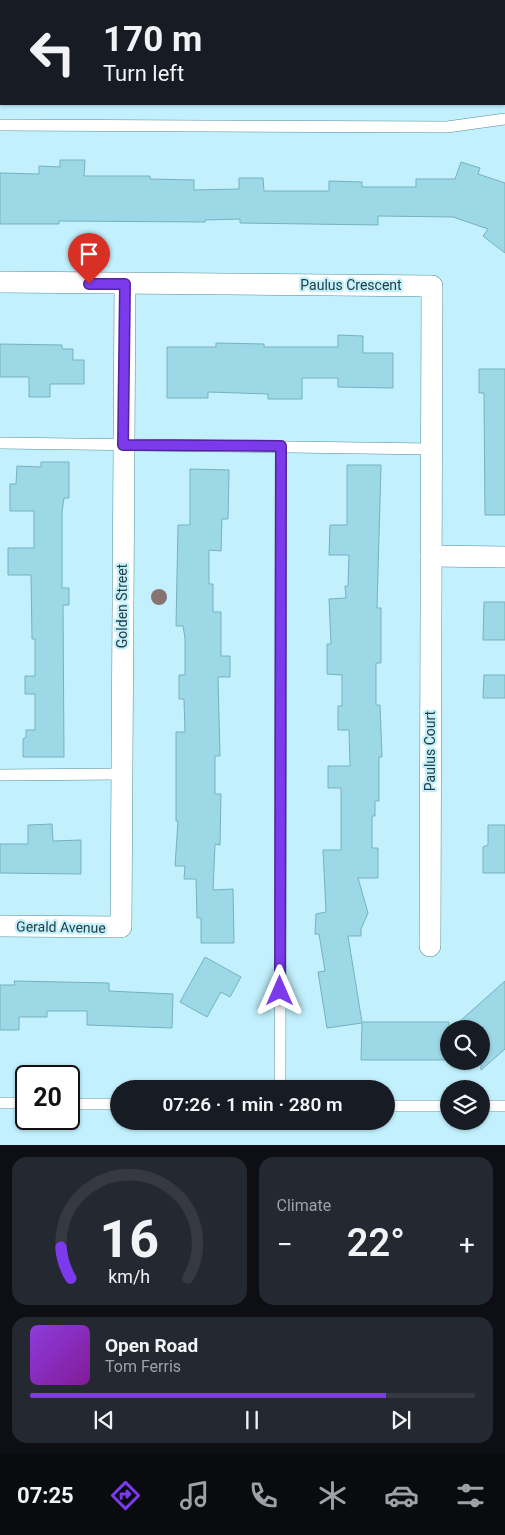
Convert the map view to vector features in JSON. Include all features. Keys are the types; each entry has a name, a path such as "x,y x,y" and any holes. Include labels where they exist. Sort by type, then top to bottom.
{"street":[{"name":"Paulus Crescent","path":"0,282 432,286 431,556"},
{"name":"Golden Street","path":"121,927 125,284"},
{"path":"431,556 505,557"},
{"name":"Paulus Court","path":"430,946 431,556"},
{"name":"Gerald Avenue","path":"0,926 121,927"}],"lane":[{"path":"0,125 447,127 505,118"},
{"path":"0,443 432,449"},
{"path":"280,1080 281,446"},
{"path":"0,775 122,774"},
{"path":"0,1103 15,1103"},
{"path":"80,1104 110,1104"},
{"path":"395,1106 440,1106"},
{"path":"490,1106 505,1106"}],"building":[{"path":"60,160 85,160 84,176 150,176 150,179 194,180 194,190 239,189 239,178 263,178 264,191 329,191 329,181 362,182 362,187 416,187 416,179 455,179 461,162 480,168 478,174 505,183 505,253 483,236 488,229 453,217 378,216 378,225 240,223 240,219 205,220 205,222 59,221 59,224 0,224 0,173 39,174 39,166 60,167"},
{"path":"338,335 363,336 363,353 393,353 393,388 338,387 338,378 302,378 302,399 268,399 268,394 208,392 208,398 167,398 167,347 216,347 216,343 264,344 264,347 338,347"},
{"path":"0,344 62,345 62,349 73,349 73,360 84,360 84,384 50,384 50,397 29,397 29,377 0,377"},
{"path":"479,369 505,369 505,515 485,515 484,393 479,393"},
{"path":"41,462 69,462 69,498 64,498 62,512 62,588 69,588 69,605 63,605 64,757 23,757 23,739 26,737 26,730 35,730 35,694 25,694 25,676 35,676 35,639 32,639 31,575 8,575 8,548 34,548 34,511 10,511 10,484 16,484 17,466 41,467"},
{"path":"347,465 381,465 377,608 381,608 381,663 376,663 376,705 380,705 382,757 379,757 379,801 375,801 375,816 372,816 372,848 378,848 378,878 358,878 368,913 361,929 361,936 348,936 362,1022 440,1022 440,1060 361,1060 362,1023 327,1028 318,972 325,971 319,934 315,934 316,914 326,912 323,850 341,850 341,788 328,788 328,766 350,766 349,730 338,730 338,706 342,706 342,675 327,674 327,644 331,644 329,599 346,598 345,586 348,586 349,555 329,555 330,525 347,525"},
{"path":"190,469 229,470 228,519 222,519 221,551 209,550 209,584 213,584 213,612 221,612 221,656 230,656 230,677 218,677 220,756 215,756 215,794 221,794 220,845 215,844 213,890 233,889 234,943 201,943 201,918 197,918 196,879 184,879 185,866 175,866 178,821 176,821 176,732 185,732 184,699 179,699 179,675 185,675 185,638 183,626 176,626 178,525 190,525"},
{"path":"484,602 505,602 505,640 483,640"},
{"path":"484,675 505,675 505,698 483,698"},
{"path":"52,824 53,841 81,840 81,874 0,873 0,844 28,844 28,825"},
{"path":"488,825 505,825 505,873 483,873 483,847 488,845"},
{"path":"205,957 241,977 230,997 221,992 207,1017 180,1002"},
{"path":"14,981 109,983 109,991 173,994 172,1028 87,1025 87,1011 47,1011 47,1017 19,1017 19,1030 0,1030 0,985 15,985"},
{"path":"505,981 505,1049 490,1062 490,1020 461,1020"}],"route":[{"path":"89,284 125,284 123,445 281,446 280,991"}]}
